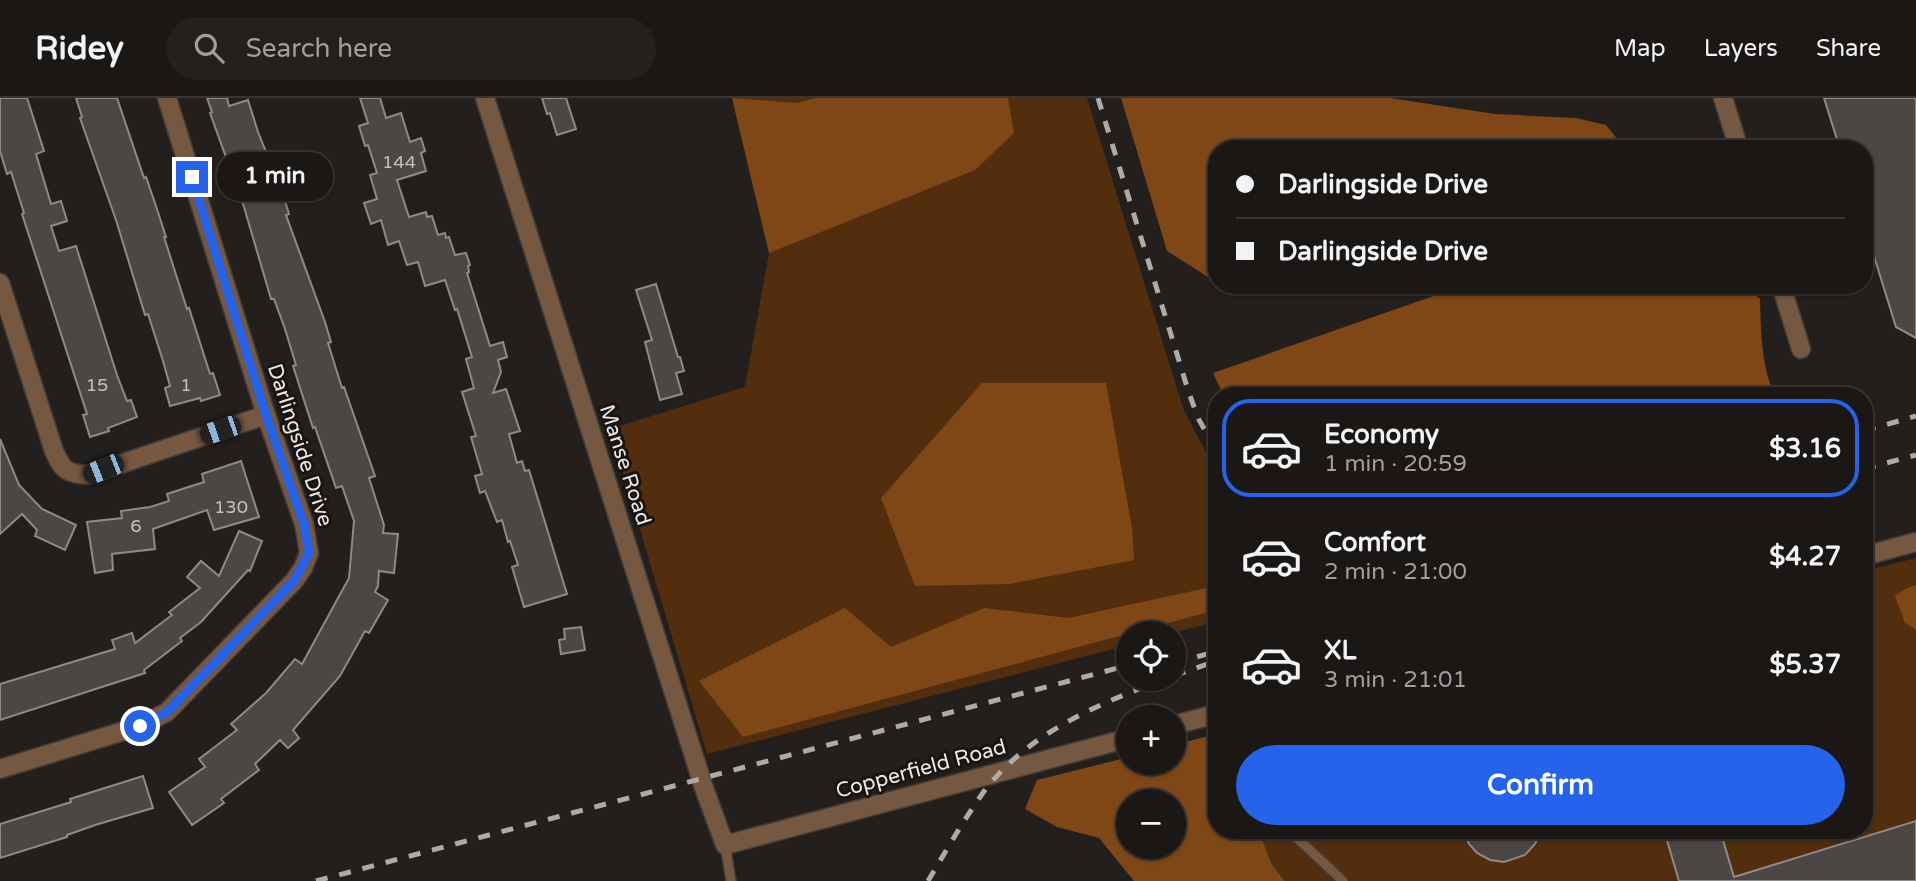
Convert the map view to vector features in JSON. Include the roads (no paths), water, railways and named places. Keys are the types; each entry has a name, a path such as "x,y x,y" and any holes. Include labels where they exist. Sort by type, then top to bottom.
{"street":[{"name":"Darlingside Drive","path":"0,769 140,726 167,712 294,581 309,553 304,524 266,415 167,98"},
{"name":"Manse Road","path":"485,98 704,788 725,845"},
{"path":"1723,98 1736,140"},
{"path":"0,283 54,451 62,468 72,474 88,475 266,415"},
{"path":"1785,294 1801,349"},
{"path":"1873,554 1916,542"},
{"path":"1186,723 1208,716"},
{"name":"Copperfield Road","path":"725,845 1116,741"}],"lane":[{"path":"1298,839 1343,881"},
{"path":"725,845 731,881"}],"railway":[{"path":"1098,98 1188,390 1208,436"},
{"path":"1873,428 1916,416"},
{"path":"1873,467 1916,455"},
{"path":"1186,660 1208,654"},
{"path":"1186,672 1208,664"},
{"path":"316,881 1116,668"},
{"path":"928,881 962,824 985,790 1003,770 1044,736 1067,722 1135,691"}]}
